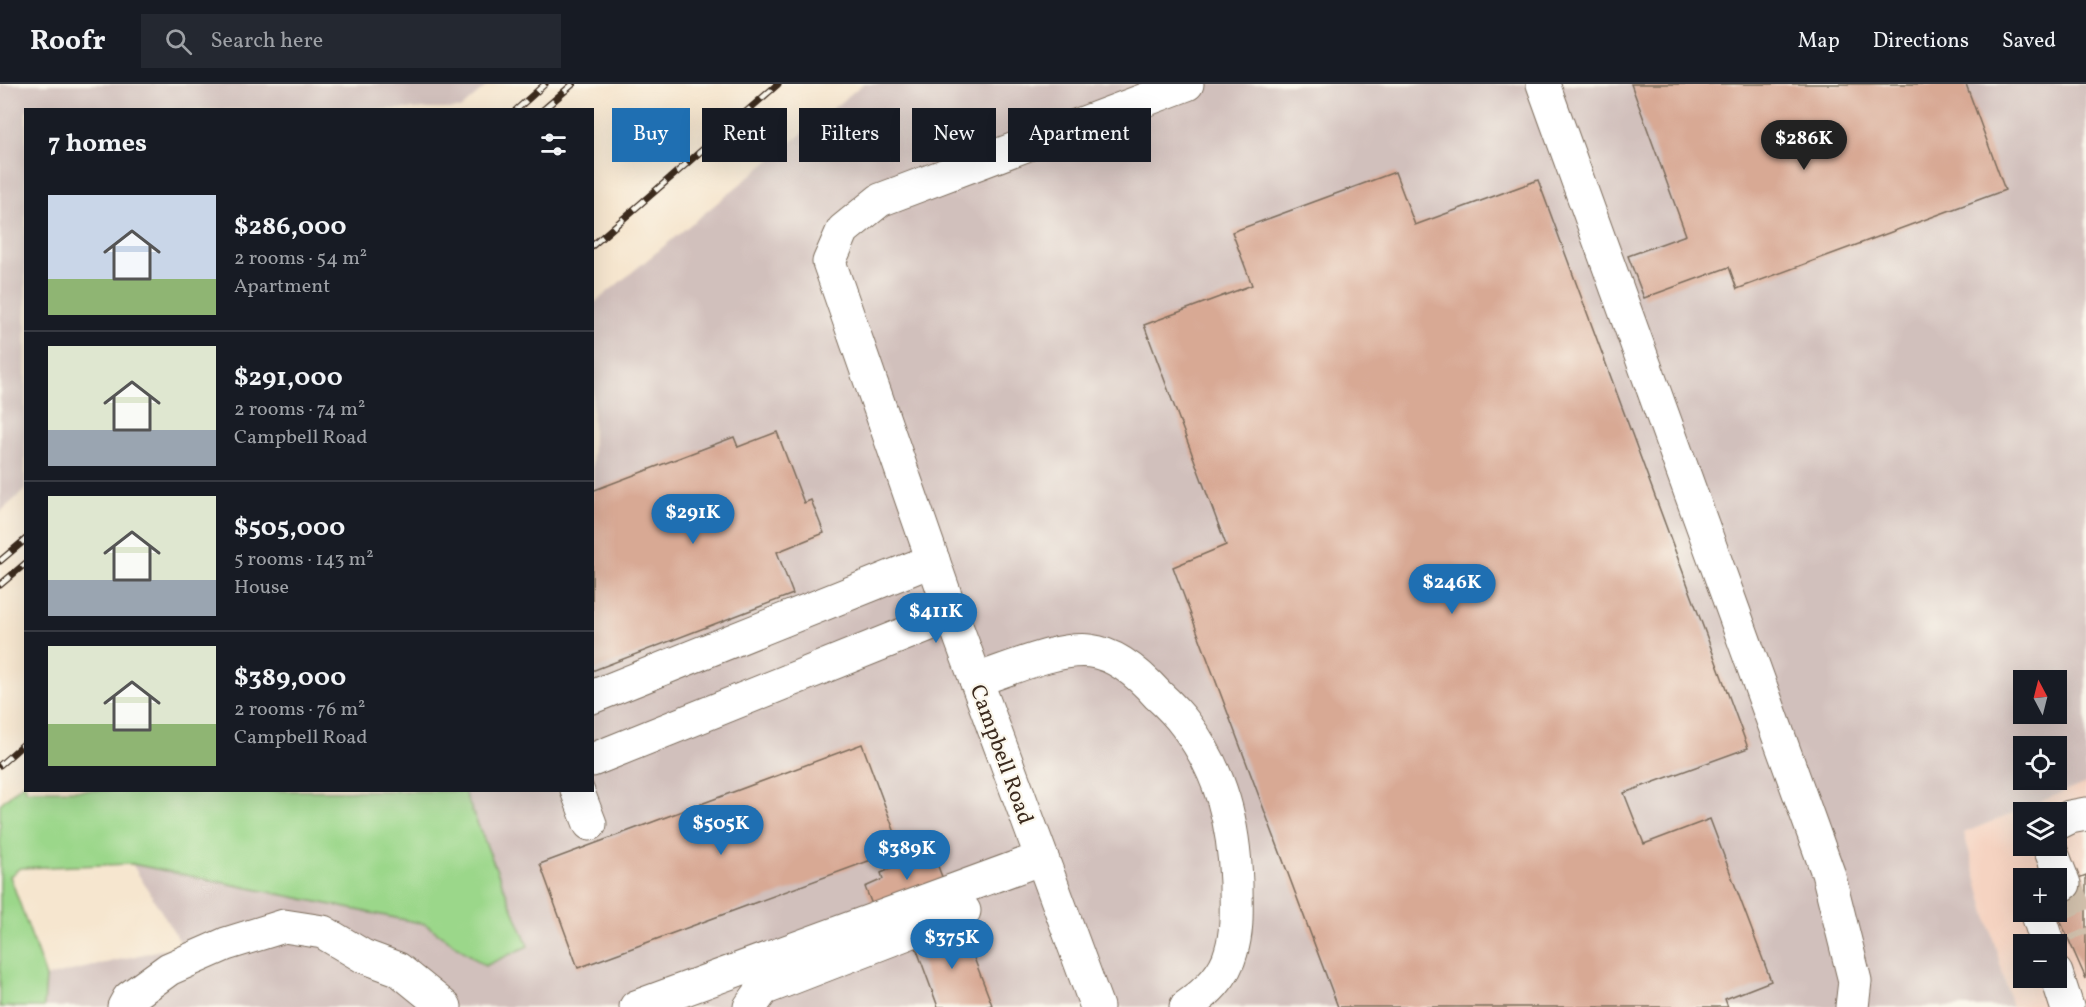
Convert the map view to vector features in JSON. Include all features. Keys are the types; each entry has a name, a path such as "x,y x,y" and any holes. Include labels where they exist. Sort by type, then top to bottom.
{"street":[{"name":"Campbell Road","path":"1097,1007 952,615 829,262 843,231 880,200 1187,84"},
{"path":"1543,84 1828,873 1855,981 1852,1007"},
{"path":"594,696 933,560"},
{"path":"594,759 952,615"},
{"path":"976,680 1068,651 1092,651 1120,662 1146,681 1191,733 1216,777 1229,816 1235,854 1237,923 1231,953 1222,973 1203,994 1186,1007"},
{"path":"578,792 590,824"},
{"path":"2067,818 2086,814"},
{"path":"636,1007 1046,868"},
{"path":"750,1007 764,989 1046,868"},
{"path":"124,1007 129,998 169,969 226,944 284,926 323,932 363,956 398,969 445,1007"},
{"path":"2061,988 2067,1007"}],"shaded area":[{"path":"0,84 489,84 461,108 24,108 24,491 0,512"},
{"path":"863,84 2086,84 2086,783 2040,802 2013,802 2013,813 1964,833 2012,1007 44,1007 46,977 182,945 132,864 425,924 485,966 528,946 464,792 594,792 594,303 767,162 787,162 787,146 799,136 799,162 900,162 900,108 834,108"},
{"path":"2086,783 2086,1007 2012,1007 1964,833 2013,813 2013,856 2067,856 2067,802 2040,802"}],"green space":[{"path":"24,783 24,792 464,792 528,946 485,966 425,924 132,864 20,868 10,876 46,977 44,1007 0,1007 0,804"}],"building":[{"path":"1631,84 1966,84 2005,190 1737,289 1729,267 1644,298 1628,256 1686,235"},
{"path":"1395,172 1415,225 1538,180 1748,748 1624,793 1644,844 1710,819 1771,981 1725,999 1728,1007 1338,1007 1173,567 1226,545 1144,325 1252,285 1232,232"},
{"path":"777,432 804,503 811,500 824,533 777,552 793,594 594,670 594,490 734,437 738,447"},
{"path":"862,744 901,849 578,968 540,864"},
{"path":"932,851 946,887 873,907 865,887 883,879 881,873"},
{"path":"2086,875 2086,979 2061,922 2067,922 2067,883"},
{"path":"961,924 992,1005 938,1007 914,942"}],"tunnel":[{"path":"2067,891 2086,934"}],"railway":[{"path":"518,108 545,84"},
{"path":"545,108 573,84"},
{"path":"594,244 778,84"},
{"path":"0,561 24,541"},
{"path":"0,585 24,565"},
{"path":"0,765 24,744"}]}
